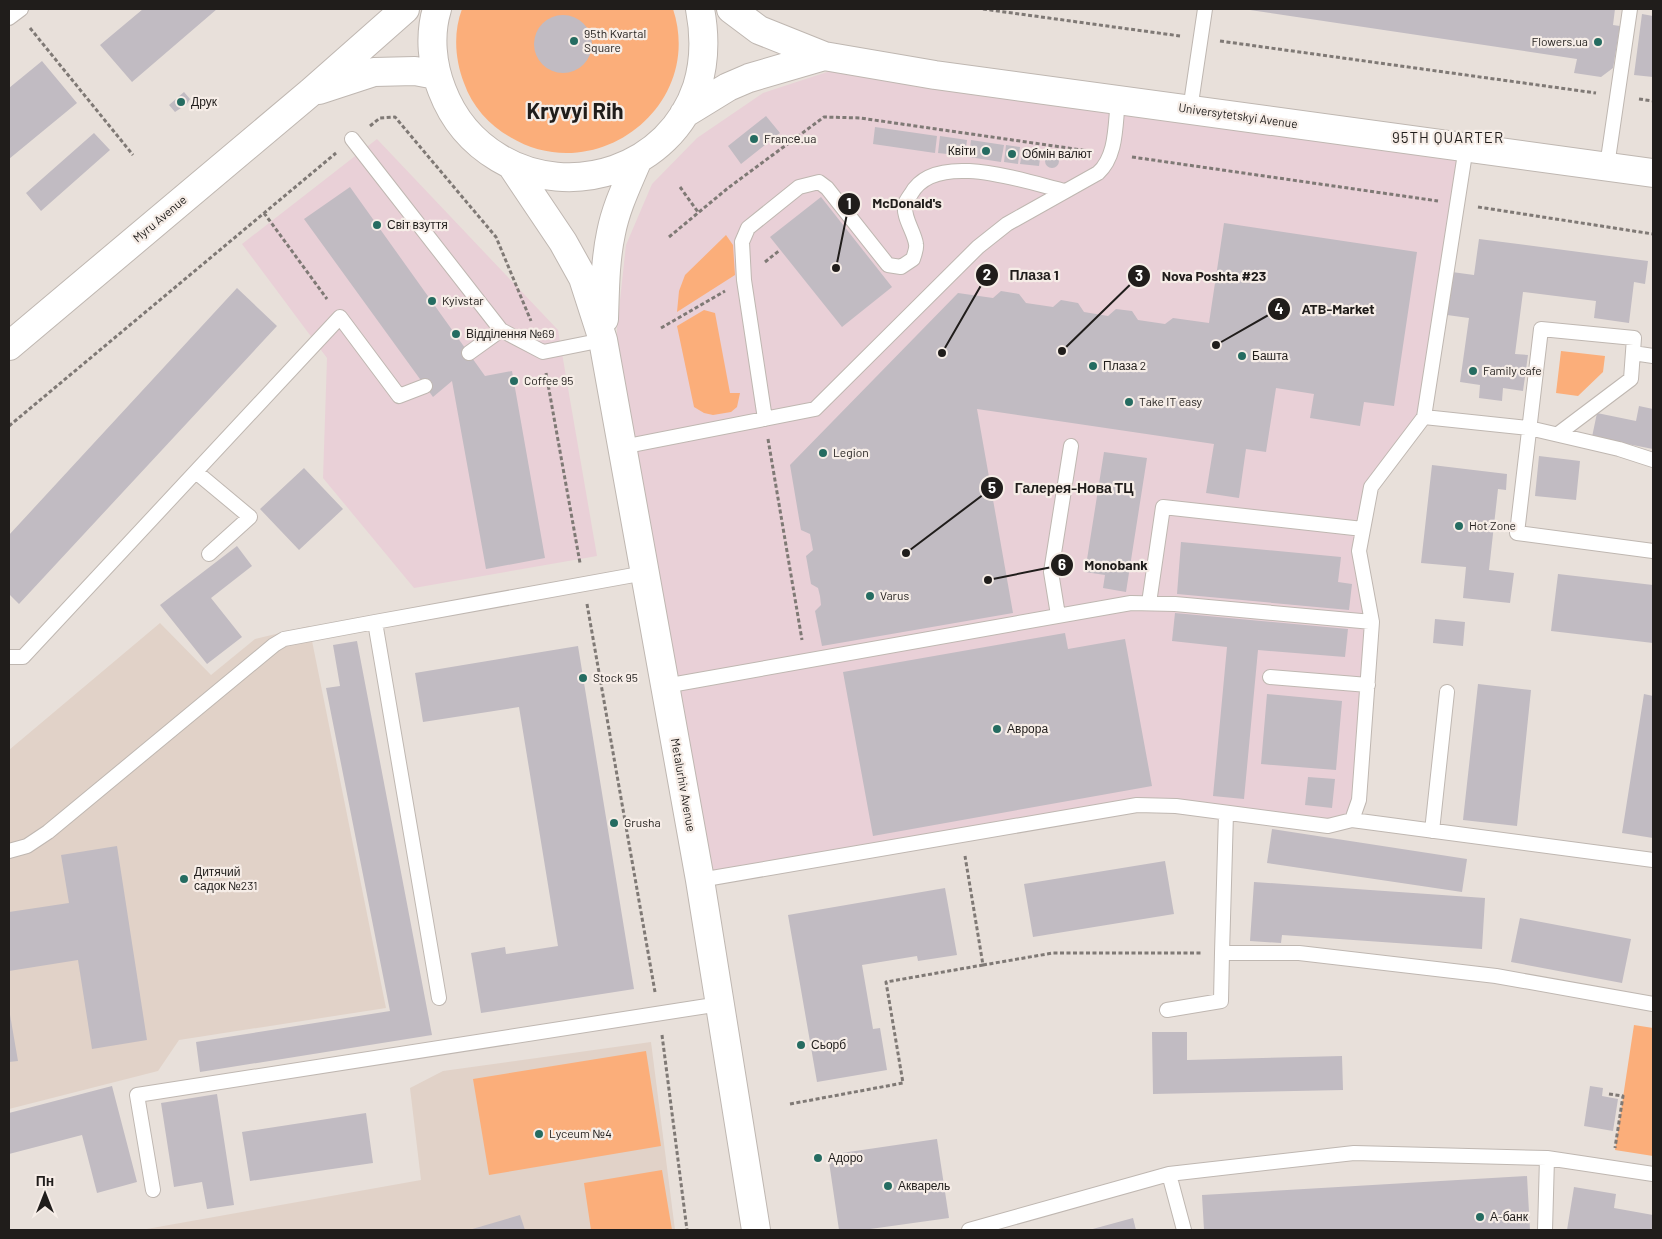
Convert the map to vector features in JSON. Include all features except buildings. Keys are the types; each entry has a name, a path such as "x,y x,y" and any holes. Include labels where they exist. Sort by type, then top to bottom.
{"main road":[{"name":"Myru Avenue","path":"9,346 311,92 404,9"},
{"path":"437,9 433,33 433,55 436,75 447,104 464,130 486,151 512,166 537,175 572,178 589,177 614,171 638,159 664,140 684,114 697,88 704,59 704,30 700,9"},
{"path":"731,9 759,30 824,56"},
{"path":"684,114 728,87 749,78 824,56"},
{"name":"Universytetskyi Avenue","path":"824,56 935,75 1653,173"},
{"path":"311,92 374,72 415,71 436,75"},
{"path":"603,340 605,275 611,232 621,199 638,159"},
{"path":"512,166 564,242 583,278 603,340"},
{"name":"Metalurhiv Avenue","path":"603,340 700,880 756,1230"}],"lane":[{"path":"1190,110 1205,9"},
{"path":"1606,166 1630,9"},
{"path":"622,447 815,409 978,246 1007,224 1098,173 1106,166 1111,154 1118,100"},
{"path":"352,139 501,330 543,352 603,340"},
{"path":"1352,820 1359,800 1372,622 1359,551 1371,487 1424,417 1466,147"},
{"path":"765,419 744,280 742,242 748,228 799,187 819,182 827,188 888,265 901,266 913,259 916,246 907,219 905,204 914,187 928,177 950,171 979,171 1065,191"},
{"path":"9,657 23,657 340,317 399,396 425,386"},
{"path":"1558,434 1631,379 1634,338 1541,328 1517,533 1653,551"},
{"path":"469,353 501,330"},
{"path":"1633,353 1653,356"},
{"path":"1424,417 1529,428 1619,449 1653,460"},
{"path":"1058,615 1051,572 1071,446"},
{"path":"196,472 250,517 209,554"},
{"path":"1149,603 1163,507 1363,529"},
{"path":"9,851 27,846 48,832 284,638 645,573"},
{"path":"665,686 1131,603 1372,622"},
{"path":"375,622 439,998"},
{"path":"1270,677 1368,685"},
{"path":"1432,831 1446,692"},
{"path":"700,880 1137,806 1176,806 1328,826 1352,820 1653,860"},
{"path":"1167,1010 1221,1002 1226,813"},
{"path":"1222,953 1299,953 1476,974 1653,1004"},
{"path":"153,1190 137,1095 720,1004"},
{"path":"969,1230 1170,1174 1354,1153 1546,1158 1653,1174"},
{"path":"1546,1158 1546,1230"},
{"path":"1170,1174 1184,1230"}],"path":[{"path":"983,9 1653,101"},
{"path":"15,13 133,155"},
{"path":"9,426 352,139 380,118 395,117 496,236 543,352 659,1013 688,1230"},
{"path":"669,236 824,117 860,118 1653,234"},
{"path":"680,187 698,212"},
{"path":"264,213 340,317"},
{"path":"765,419 803,649 802,662"},
{"path":"961,835 984,965"},
{"path":"790,1104 903,1083 886,982 1053,953 1222,953"},
{"path":"1609,1094 1623,1096 1612,1168"}],"shaded area":[{"name":"95th Kvartal Square","path":"462,9 673,9 679,44 673,77 658,106 636,129 608,145 576,153 543,150 510,137 495,127 482,114 467,91 461,74 456,46 457,27"},
{"path":"888,67 1466,147 1424,417 1371,487 1359,551 1372,622 1359,800 1342,824 1137,805 700,880 614,404 617,328 626,245 652,184 697,138 763,93 830,71"},
{"path":"377,139 558,330 597,556 414,588 323,478 327,358 242,244"},
{"path":"726,235 733,245 735,275 677,312 679,291 685,275"},
{"path":"704,310 715,313 730,393 740,393 737,407 731,412 713,415 704,413 694,407 677,326"},
{"path":"1561,351 1605,356 1603,372 1578,396 1556,393"},
{"name":"Дитячий садок №231","path":"160,623 211,675 255,639 309,626 386,1008 179,1040 158,1071 9,1109 9,750"},
{"path":"1634,1025 1653,1028 1653,1156 1615,1150"},
{"name":"Lyceum №4","path":"651,1042 675,1230 141,1230 421,1180 410,1088 443,1071"},
{"path":"646,1051 661,1146 489,1175 473,1079"},
{"path":"662,1170 672,1230 591,1230 584,1183"}],"place":[{"name":"95th Kvartal Square","path":"574,41"},
{"name":"Flowers.ua","path":"1598,42"},
{"name":"Друк","path":"181,102"},
{"name":"Francе.ua","path":"754,139"},
{"name":"Квіти","path":"986,151"},
{"name":"Обмін валют","path":"1012,154"},
{"name":"Світ взуття","path":"377,225"},
{"name":"McDonald's","path":"836,268"},
{"name":"Kyivstar","path":"432,301"},
{"name":"Відділення №69","path":"456,334"},
{"name":"ATB-Market","path":"1216,345"},
{"name":"Nova Poshta #23","path":"1062,351"},
{"name":"Плаза 1","path":"942,353"},
{"name":"Башта","path":"1242,356"},
{"name":"Плаза 2","path":"1093,366"},
{"name":"Family cafe","path":"1473,371"},
{"name":"Coffee 95","path":"514,381"},
{"name":"Take IT easy","path":"1129,402"},
{"name":"Legion","path":"823,453"},
{"name":"Hot Zone","path":"1459,526"},
{"name":"Галерея-Нова ТЦ","path":"906,553"},
{"name":"Monobank","path":"988,580"},
{"name":"Varus","path":"870,596"},
{"name":"Stock 95","path":"583,678"},
{"name":"Аврора","path":"997,729"},
{"name":"Grusha","path":"614,823"},
{"name":"Дитячий садок №231","path":"184,879"},
{"name":"Сьорб","path":"801,1045"},
{"name":"Lyceum №4","path":"539,1134"},
{"name":"Адоро","path":"818,1158"},
{"name":"Акварель","path":"888,1186"},
{"name":"А-банк","path":"1480,1217"}],"district":[{"name":"Kryvyi Rih","path":"575,111"},
{"name":"95TH QUARTER","path":"1448,138"}]}
